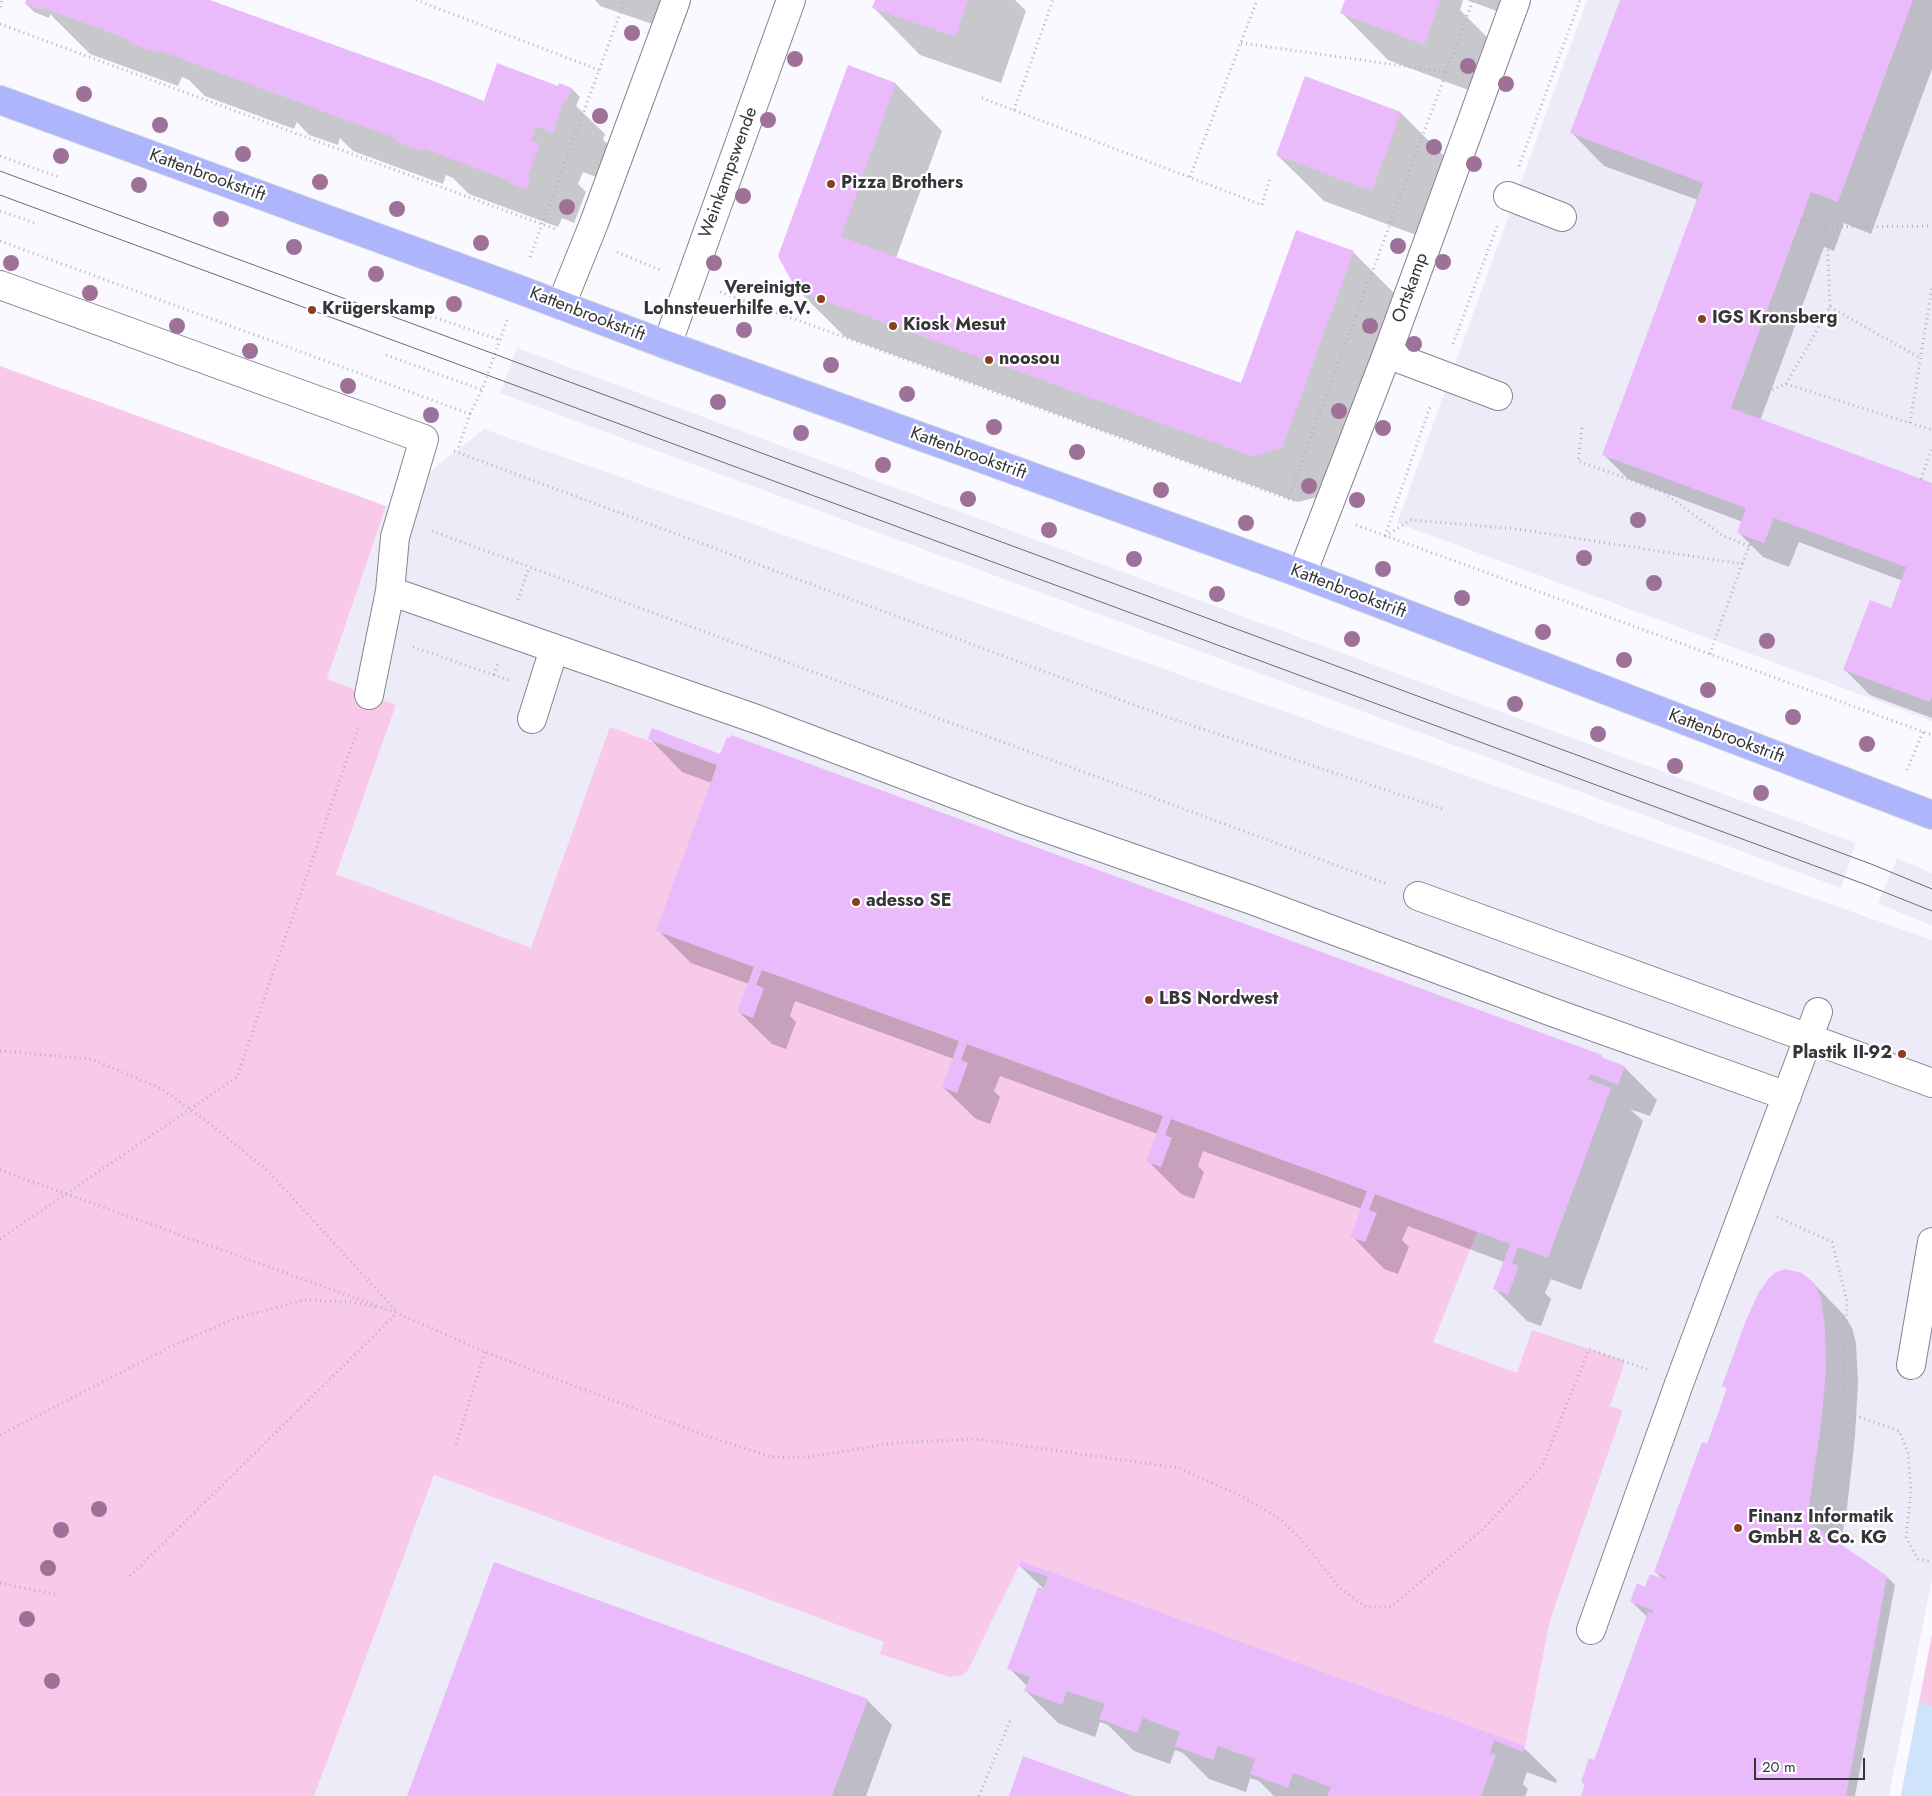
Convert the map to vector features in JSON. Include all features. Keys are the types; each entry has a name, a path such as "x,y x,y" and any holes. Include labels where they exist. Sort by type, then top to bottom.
{"main road":[{"name":"Kattenbrookstrift","path":"0,100 518,289 667,346 1302,574 1932,815"}],"street":[{"path":"561,305 594,223 676,0"},
{"name":"Weinkampswende","path":"667,346 791,0"},
{"name":"Ortskamp","path":"1302,574 1387,354 1516,0"},
{"path":"1508,196 1562,217"},
{"path":"0,285 424,439 395,537 390,591 370,695"},
{"path":"1387,354 1498,396"},
{"path":"390,591 759,720 1022,820 1252,900 1552,1012 1787,1096"},
{"path":"532,719 554,649"},
{"path":"1418,896 1814,1025 1932,1083"},
{"path":"1592,1630 1680,1381 1814,1025"},
{"path":"1911,1366 1932,1242"}],"path":[{"path":"0,7 2,0"},
{"path":"417,0 599,70"},
{"path":"454,461 470,414 482,390 625,0"},
{"path":"1014,110 1053,0"},
{"path":"1190,177 1257,0"},
{"path":"1288,499 1473,0"},
{"path":"1385,536 1441,375 1580,0"},
{"path":"1240,44 1446,72"},
{"path":"982,98 1262,205 1270,178"},
{"path":"0,156 59,177"},
{"path":"0,211 38,224"},
{"path":"1801,219 1827,227 1932,226"},
{"path":"1745,402 1786,384 1830,307 1827,227"},
{"path":"0,241 470,414"},
{"path":"1910,423 1932,287"},
{"path":"1830,307 1920,358"},
{"path":"408,308 500,340"},
{"path":"386,355 482,390"},
{"path":"1786,384 1932,430"},
{"path":"1582,428 1578,461 1663,492 1723,536 1749,546"},
{"path":"1921,479 1932,447"},
{"path":"457,452 1164,716 1443,809"},
{"path":"1327,512 1385,536 1932,735"},
{"path":"1385,536 1411,520 1517,529 1742,564"},
{"path":"433,522 430,531 1418,896"},
{"path":"1710,654 1753,538"},
{"path":"382,637 541,690"},
{"path":"0,1239 237,1077 370,695"},
{"path":"1894,801 1924,732"},
{"path":"0,1051 91,1059 162,1089 213,1126 268,1171 397,1313"},
{"path":"0,1170 397,1313 485,1352 770,1458 809,1457 892,1443 975,1439 1179,1468 1242,1496 1276,1516 1302,1540 1338,1586 1366,1608 1390,1607 1483,1529 1533,1476 1543,1464 1589,1349 1680,1381"},
{"path":"1746,1204 1832,1242 1847,1301 1842,1411 1899,1431 1908,1452 1910,1472 1911,1491 1906,1538 1918,1559 1932,1562"},
{"path":"0,1435 170,1347 234,1319 304,1300 352,1302 397,1313"},
{"path":"130,1576 397,1313"},
{"path":"456,1444 485,1352"},
{"path":"0,1583 60,1594"},
{"path":"979,1796 1010,1721"}],"shaded area":[{"name":"IGS Kronsberg","path":"1587,0 1932,0 1932,721 1397,523"},
{"path":"517,348 1856,843 1841,888 500,393"},
{"path":"0,366 386,506 327,679 396,705 336,874 531,948 610,727 717,765 754,967 738,1012 756,985 762,970 959,1041 942,1087 957,1092 968,1063 961,1060 967,1044 1163,1116 1147,1161 1161,1167 1172,1138 1165,1135 1171,1119 1367,1191 1350,1236 1365,1242 1376,1213 1369,1210 1375,1194 1477,1232 1433,1342 1517,1373 1532,1330 1625,1361 1610,1406 1623,1410 1550,1620 1525,1746 1021,1561 968,1670 963,1675 949,1677 880,1654 884,1642 434,1475 314,1796 0,1796"},
{"path":"484,429 1932,940 1932,1579 1889,1796 314,1796 230,1150 396,705 327,679 386,506"},
{"path":"1897,858 1932,873 1932,926 1878,903"},
{"path":"1932,1634 1932,1796 1901,1796 1919,1702"}],"water":[{"path":"1919,1702 1932,1706 1932,1796 1901,1796"}],"building":[{"path":"26,0 210,0 484,101 497,63 558,86 559,83 572,88 567,101 564,100 553,133 536,126 531,141 540,144 528,176 531,177 526,189 509,183 510,181 423,148 422,151 394,141 395,138 158,50 157,53 129,43 130,40 87,24 43,8 42,10 25,4"},
{"path":"875,0 968,0 955,37 872,8"},
{"path":"1345,0 1441,0 1424,45 1340,13"},
{"path":"1620,0 1913,0 1838,202 1811,192 1731,408 1932,483 1932,696 1930,702 1843,670 1870,600 1891,608 1906,567 1774,518 1764,543 1737,533 1746,508 1602,455 1703,183 1570,133"},
{"path":"848,65 896,83 841,237 1241,383 1296,230 1354,251 1282,448 1251,456 797,291 778,256"},
{"path":"1305,76 1401,112 1372,191 1276,155"},
{"name":"LBS Nordwest","path":"652,728 720,754 727,737 730,738 731,735 1602,1055 1601,1057 1625,1066 1618,1085 1591,1074 1587,1079 1611,1088 1548,1258 1518,1247 1512,1263 1519,1266 1508,1295 1493,1289 1510,1244 1375,1194 1369,1210 1377,1213 1365,1242 1350,1237 1367,1191 1171,1119 1165,1135 1172,1138 1161,1167 1146,1162 1163,1116 967,1044 961,1060 968,1063 957,1093 942,1087 959,1041 762,970 756,985 764,988 753,1018 737,1012 754,967 656,931 717,765 648,739"},
{"name":"Finanz Informatik GmbH & Co. KG","path":"1786,1269 1802,1273 1814,1283 1821,1298 1825,1326 1826,1371 1821,1424 1807,1521 1887,1576 1846,1796 1581,1796 1585,1784 1581,1782 1589,1758 1594,1760 1648,1612 1652,1614 1653,1610 1630,1602 1637,1583 1645,1587 1650,1574 1665,1579 1666,1576 1654,1572 1702,1442 1707,1444 1727,1388 1722,1386 1746,1320 1758,1294 1769,1278 1776,1272"},
{"path":"1021,1561 1525,1746 1523,1752 1494,1740 1490,1753 1496,1755 1481,1796 1327,1796 1331,1787 1293,1773 1288,1788 1250,1774 1255,1759 1218,1746 1213,1760 1175,1746 1180,1732 1143,1718 1137,1733 1099,1719 1105,1704 1067,1691 1062,1705 1024,1691 1030,1677 1007,1669 1038,1587 1043,1589 1048,1577 1019,1566"},
{"path":"494,1562 868,1699 832,1796 407,1796"},
{"path":"1023,1756 1133,1796 1009,1796"}],"tram line":[{"path":"0,171 1871,864 1932,889"},
{"path":"0,195 1864,884 1932,911"}],"place":[{"name":"Pizza Brothers","path":"831,184"},
{"name":"Vereinigte Lohnsteuerhilfe e.V.","path":"821,299"},
{"name":"Krügerskamp","path":"312,310"},
{"name":"IGS Kronsberg","path":"1702,319"},
{"name":"Kiosk Mesut","path":"893,326"},
{"name":"noosou","path":"989,360"},
{"name":"adesso SE","path":"856,902"},
{"name":"LBS Nordwest","path":"1149,1000"},
{"name":"Plastik II-92","path":"1902,1054"},
{"name":"Finanz Informatik GmbH & Co. KG","path":"1738,1528"}]}
